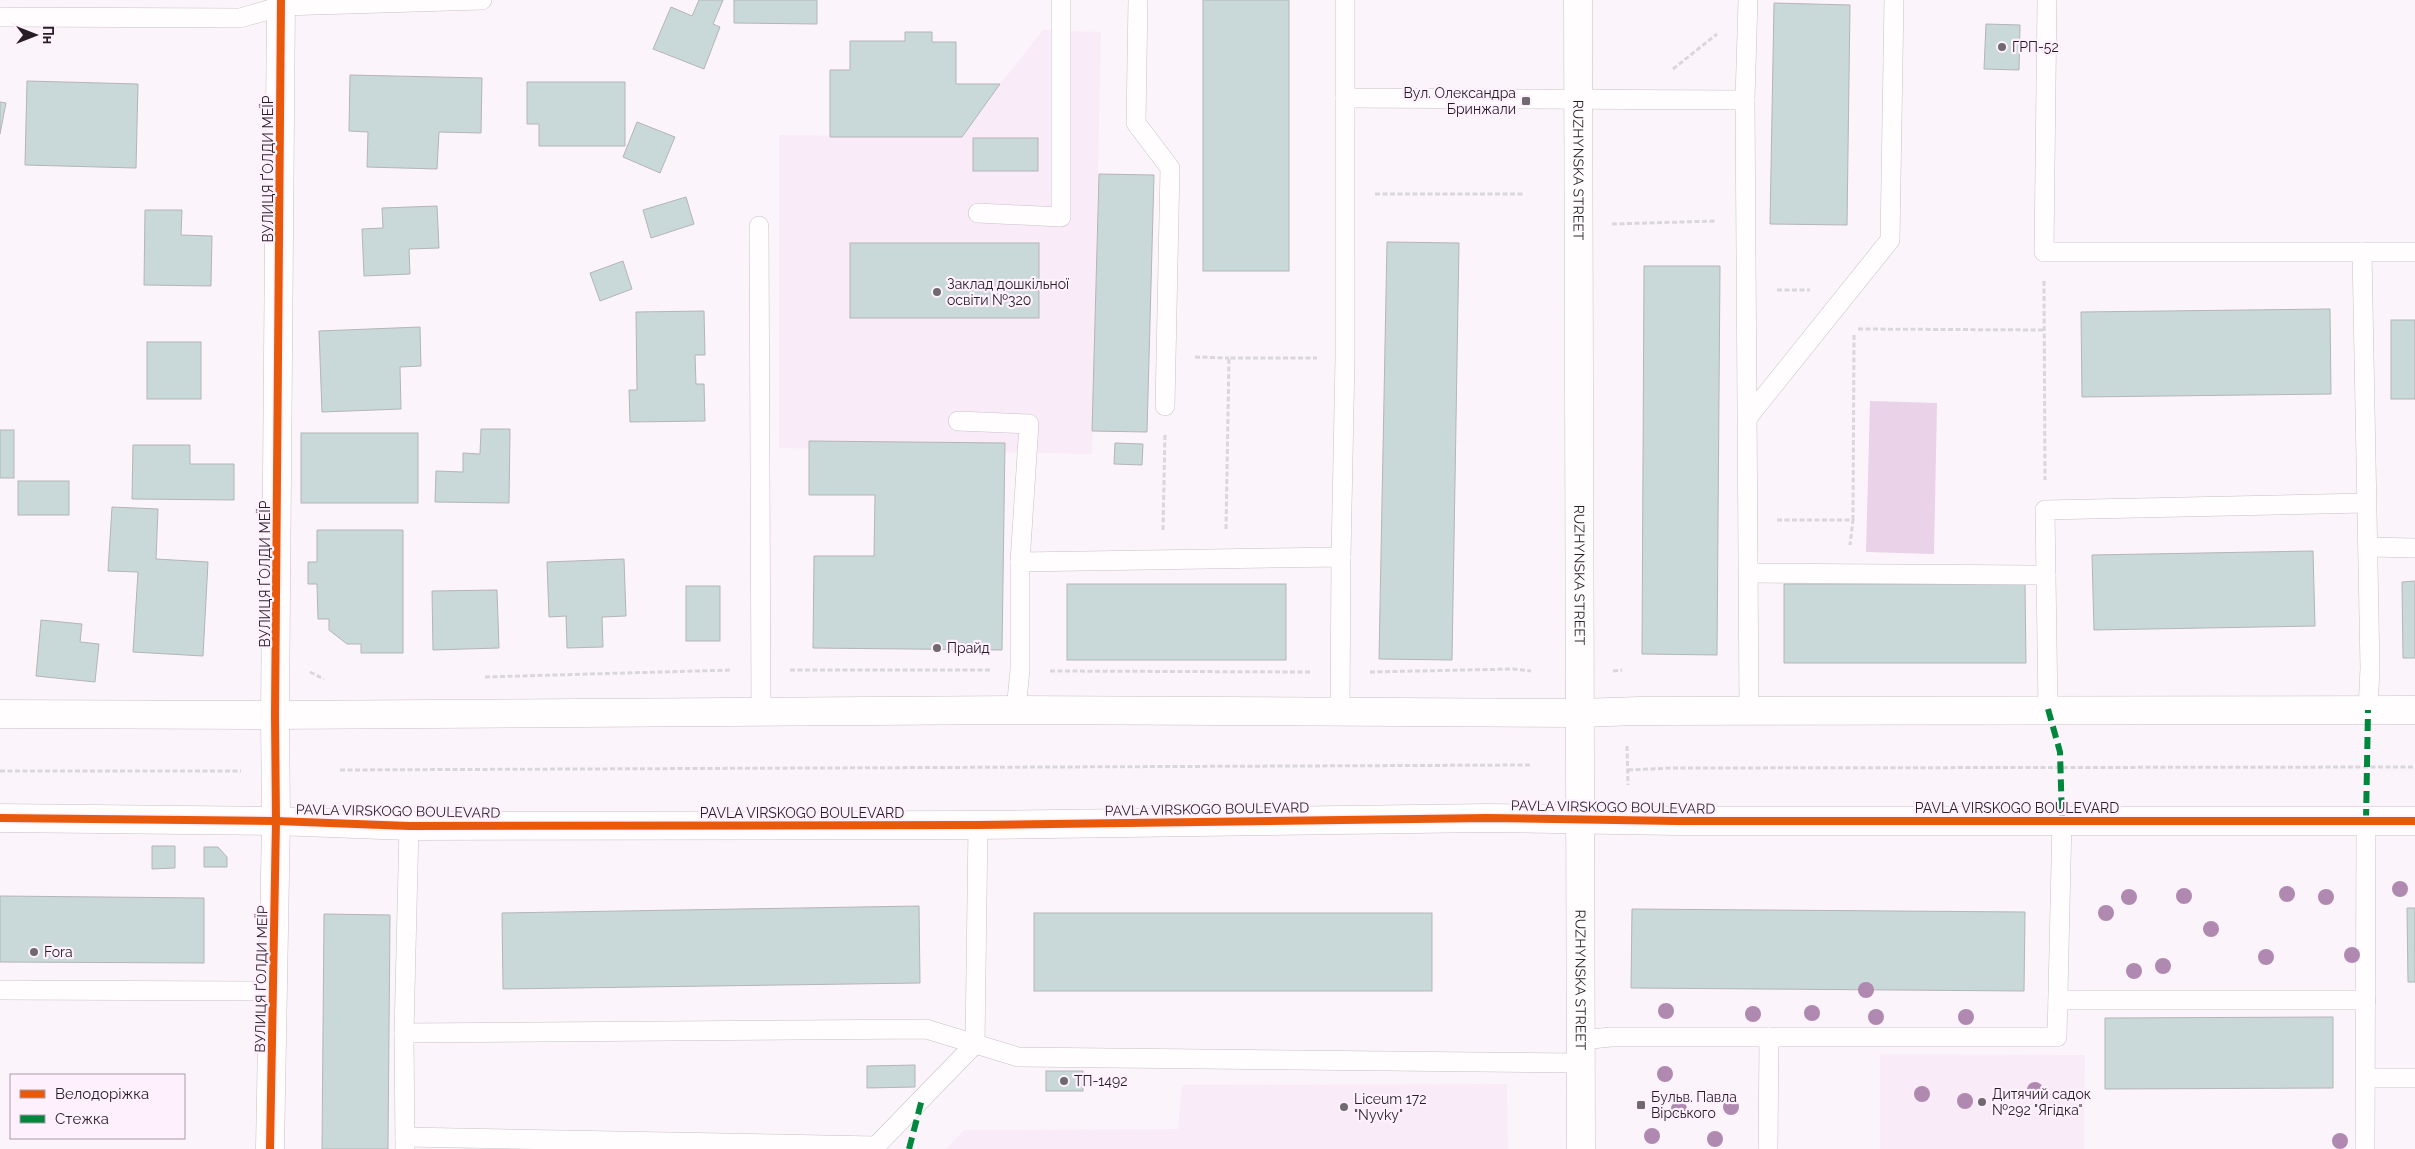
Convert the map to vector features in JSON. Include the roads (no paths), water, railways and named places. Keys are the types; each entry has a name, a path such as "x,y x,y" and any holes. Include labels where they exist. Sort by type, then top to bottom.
{"street":[{"name":"RUZHYNSKA STREET","path":"1578,0 1581,1149"},
{"name":"ВУЛИЦЯ ҐОЛДИ МЕЇР","path":"270,1149 276,820 275,715 282,3"},
{"path":"0,714 275,715 1016,710 1340,713 2048,709 2415,710"},
{"name":"PAVLA VIRSKOGO BOULEVARD","path":"0,818 276,820 409,826 978,825 1487,818 1676,821 2415,821"}],"lane":[{"path":"0,17 240,18 282,3 482,0"},
{"path":"978,213 1061,216 1061,0"},
{"path":"1138,0 1136,123 1170,168 1165,406"},
{"path":"1340,713 1345,358 1345,0"},
{"path":"1748,417 1890,240 1894,0"},
{"path":"2047,0 2044,252 2415,252"},
{"path":"1748,5 1745,100 1749,711"},
{"path":"1345,98 1745,100"},
{"path":"760,226 761,711"},
{"path":"2362,252 2370,668 2368,710"},
{"path":"958,421 1029,424 1020,562 1020,670 1016,710"},
{"path":"2048,709 2045,510 2366,503"},
{"path":"2368,547 2415,548"},
{"path":"1020,562 1341,557"},
{"path":"1749,573 2046,575"},
{"path":"404,1033 926,1029 1018,1057 1580,1052 1611,1038 2057,1037 2062,820"},
{"path":"2366,821 2366,1149"},
{"path":"409,826 404,1033 405,1143 875,1147 975,1044 978,825"},
{"path":"0,990 274,991"},
{"path":"2058,1000 2366,1000"},
{"path":"1768,1149 1769,1037"},
{"path":"2366,1078 2415,1078"}],"place":[{"name":"ГРП-52","path":"2002,47"},
{"name":"Вул. Олександра Бринжали","path":"1526,101"},
{"name":"Заклад дошкільної освіти №320","path":"937,292"},
{"name":"Прайд","path":"937,648"},
{"name":"Fora","path":"34,952"},
{"name":"ТП-1492","path":"1064,1081"},
{"name":"Дитячий садок №292 \"Ягідка\"","path":"1982,1102"},
{"name":"Бульв. Павла Вірського","path":"1641,1105"},
{"name":"Liceum 172 \"Nyvky\"","path":"1344,1107"}]}
